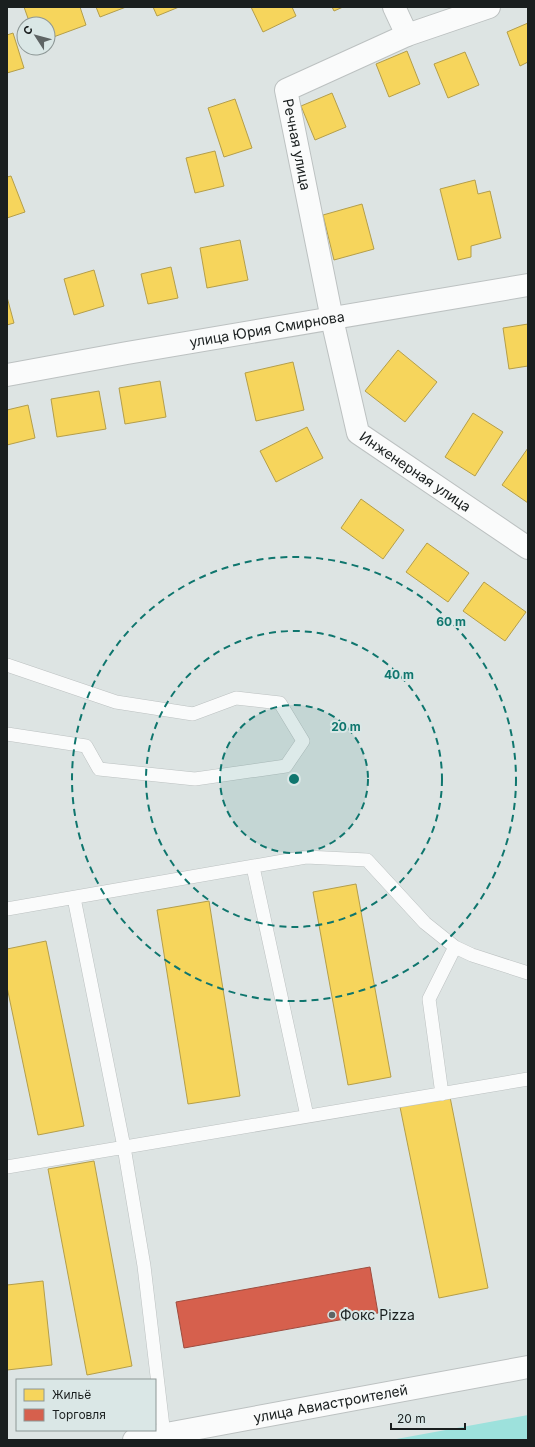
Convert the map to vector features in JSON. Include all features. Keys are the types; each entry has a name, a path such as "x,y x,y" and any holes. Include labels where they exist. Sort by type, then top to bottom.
{"street":[{"path":"394,7 407,35"},
{"name":"Речная улица","path":"332,319 286,90 407,35 488,7"},
{"name":"улица Юрия Смирнова","path":"7,375 528,285"},
{"name":"Инженерная улица","path":"332,319 358,433 528,548"},
{"name":"улица Авиастроителей","path":"134,1440 528,1367"}],"lane":[{"path":"7,665 116,702 193,714 236,698 280,703 303,741 286,766 195,780 99,769 86,746 7,734"},
{"path":"7,909 306,857 367,860 425,923 455,947 472,956 528,973"},
{"path":"253,867 307,1116"},
{"path":"74,898 124,1146 144,1266 164,1435"},
{"path":"442,1094 429,999 455,947"},
{"path":"7,1167 124,1146 528,1079"}],"shaded area":[{"path":"528,1415 528,1440 391,1440"}],"building: Жильё":[{"path":"24,7 80,7 86,25 56,36 56,16 27,16"},
{"path":"96,7 126,7 100,17"},
{"path":"153,7 179,7 157,16"},
{"path":"251,7 292,7 296,16 263,32"},
{"path":"332,7 343,7 334,11"},
{"path":"528,23 528,62 520,66 507,32"},
{"path":"13,33 16,43 16,56 20,56 24,68 7,73 7,35"},
{"path":"407,51 420,84 389,97 376,64"},
{"path":"465,52 479,85 448,98 434,64"},
{"path":"332,93 346,127 315,140 301,106"},
{"path":"235,99 252,148 224,157 208,108"},
{"path":"215,151 224,186 195,193 186,158"},
{"path":"11,176 25,212 7,218 7,177"},
{"path":"475,180 478,194 490,191 501,238 471,246 471,257 458,260 440,189"},
{"path":"362,204 374,249 334,260 323,215"},
{"path":"240,240 248,280 207,288 200,248"},
{"path":"171,267 178,298 148,304 141,274"},
{"path":"94,270 104,306 74,315 64,279"},
{"path":"7,297 14,323 7,325"},
{"path":"528,324 528,366 509,369 503,328"},
{"path":"398,350 437,382 405,422 365,391"},
{"path":"293,362 304,410 256,421 245,373"},
{"path":"160,381 166,417 125,424 119,388"},
{"path":"99,391 106,429 57,437 51,399"},
{"path":"28,405 35,438 7,445 7,410"},
{"path":"473,413 503,432 475,476 445,457"},
{"path":"307,427 323,458 276,482 260,451"},
{"path":"528,448 528,503 502,485"},
{"path":"361,499 404,530 383,559 341,528"},
{"path":"427,543 469,573 448,602 406,572"},
{"path":"484,582 526,612 505,641 463,611"},
{"path":"356,884 391,1077 348,1085 313,892"},
{"path":"209,901 240,1096 188,1104 157,910"},
{"path":"46,941 84,1126 38,1135 7,987 7,949"},
{"path":"450,1097 488,1288 439,1298 400,1107"},
{"path":"94,1161 132,1366 87,1375 48,1169"},
{"path":"43,1281 52,1365 7,1370 7,1285"}],"building: Торговля":[{"path":"370,1267 378,1313 184,1348 176,1302"}],"place":[{"name":"Фокс Pizza","path":"332,1315"}]}
